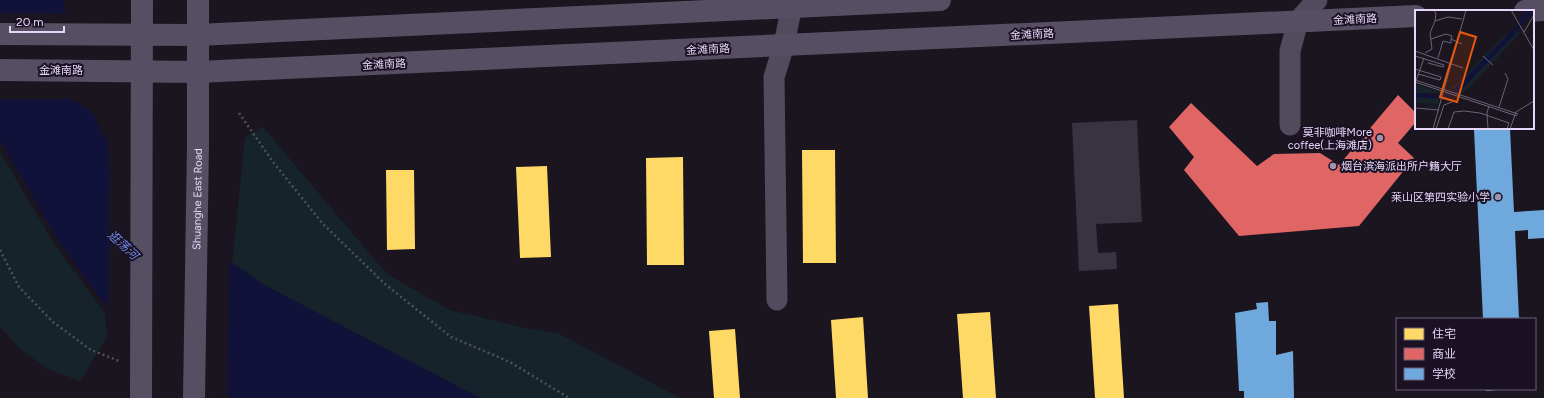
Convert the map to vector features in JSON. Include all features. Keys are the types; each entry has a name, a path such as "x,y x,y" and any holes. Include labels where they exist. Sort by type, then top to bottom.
{"street":[{"path":"141,398 142,0"},
{"name":"Shuanghe East Road","path":"194,398 198,145 198,0"},
{"path":"0,34 197,35 793,3 940,0"},
{"path":"1290,125 1290,51 1298,21 1317,0"},
{"path":"777,300 774,77 784,45 793,3"},
{"path":"1534,11 1544,10"},
{"name":"金滩南路","path":"0,70 198,72 1415,16"}],"path":[{"path":"239,113 273,162 323,224 384,284 451,337 510,362 569,398"},
{"path":"0,250 19,287 53,322 91,350 119,361"}],"shaded area":[{"path":"262,126 387,274 450,310 520,327 558,333 680,398 480,398 266,286 232,263 245,138"},
{"path":"0,152 55,245 105,313 107,337 80,381 48,369 19,348 0,327"}],"water":[{"name":"逛荡河","path":"0,0 63,0 77,75 85,98 104,136 134,185 168,220 266,286 480,398 232,398 197,379 99,297 58,240 0,141"}],"pier":[{"path":"0,13 68,14 79,75 95,114 79,103 70,99 0,99"},
{"path":"107,136 136,184 170,218 229,258 227,398 195,381 109,308 110,167"}],"building: 住宅":[{"path":"802,150 835,150 836,263 803,263"},
{"path":"683,157 684,265 647,265 646,158"},
{"path":"547,166 551,257 520,258 516,167"},
{"path":"386,170 414,170 415,249 387,250"},
{"path":"1118,304 1124,398 1095,398 1089,306"},
{"path":"990,312 996,398 963,398 957,314"},
{"path":"863,317 868,398 836,398 831,320"},
{"path":"735,329 740,398 714,398 709,331"}],"building: 商业":[{"name":"烟台滨海派出所户籍大厅","path":"1398,95 1415,112 1415,123 1398,143 1414,158 1359,226 1239,236 1184,170 1194,157 1169,127 1191,103 1257,166 1274,154 1320,153 1339,165"}],"building: 学校":[{"path":"1510,129 1514,212 1544,210 1544,238 1528,239 1528,230 1515,231 1519,318 1483,318 1474,130"},
{"path":"1268,302 1269,321 1276,321 1276,355 1293,351 1294,398 1244,398 1244,391 1239,391 1235,313 1257,309 1256,303"}],"building: 其他":[{"path":"1137,120 1142,222 1096,224 1098,253 1116,252 1117,269 1079,271 1072,123"}],"place":[{"name":"莫非咖啡More coffee(上海滩店)","path":"1380,138"},
{"name":"烟台滨海派出所户籍大厅","path":"1333,166"},
{"name":"莱山区第四实验小学","path":"1498,197"}]}
